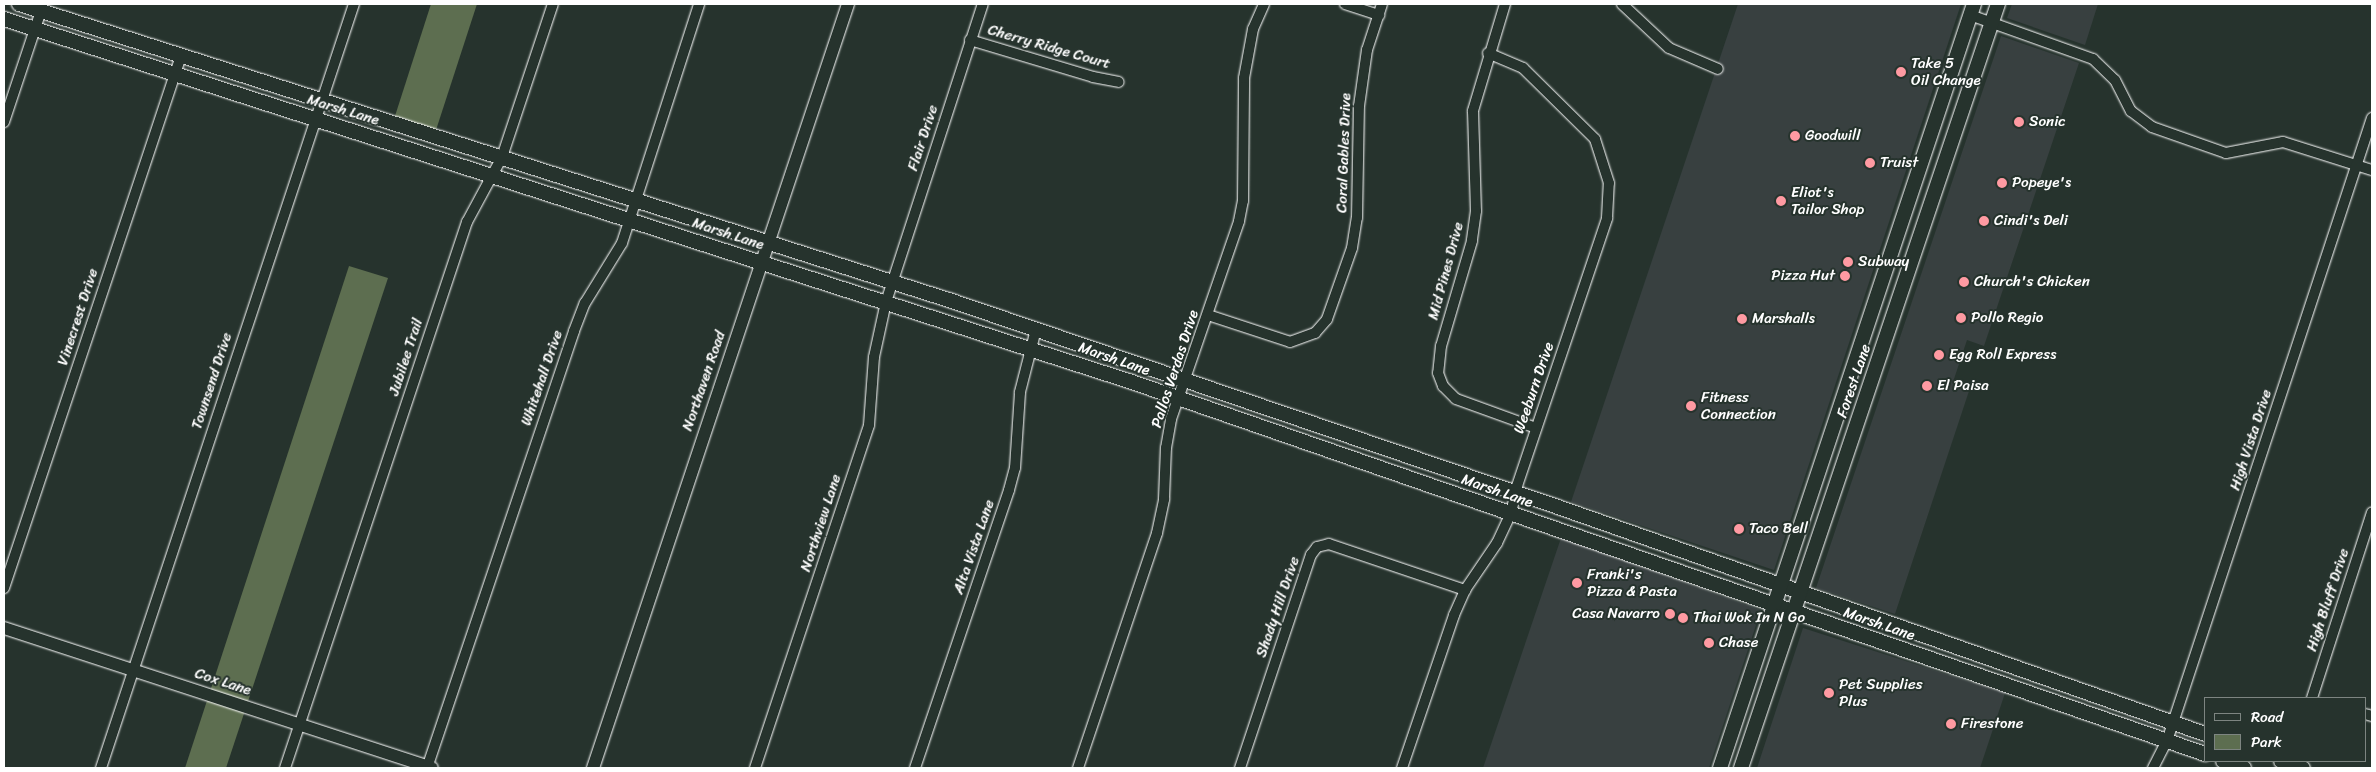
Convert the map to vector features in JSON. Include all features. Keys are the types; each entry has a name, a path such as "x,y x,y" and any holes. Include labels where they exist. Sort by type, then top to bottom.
{"main road":[{"name":"Marsh Lane","path":"19,4 502,156 1036,329 1515,493 2204,734"},
{"name":"Forest Lane","path":"1742,765 1998,4"},
{"name":"Forest Lane","path":"1723,762 1828,437 1972,9"},
{"name":"Marsh Lane","path":"4,19 1030,348 2204,754"},
{"path":"1928,138 1950,146"},
{"path":"1888,256 1911,263"},
{"path":"1828,437 1849,445"},
{"path":"1647,560 1651,541"},
{"path":"1936,661 1942,642"},
{"path":"2074,709 2080,690"},
{"path":"1723,762 1742,765"},
{"path":"2226,762 2244,768"}],"street":[{"name":"Townsend Drive","path":"101,768 314,118 322,100 354,4"},
{"name":"Jubilee Trail","path":"285,768 467,222 494,175 502,156 553,4"},
{"name":"Whitehall Drive","path":"429,768 579,316 614,258 630,219 699,4"},
{"name":"Northaven Road","path":"593,768 848,4"},
{"name":"Flair Drive","path":"893,282 983,4"},
{"name":"Pallos Verdas Drive","path":"1078,768 1161,520 1166,448 1179,398 1208,315 1243,201 1244,78 1253,29 1264,4"},
{"path":"1345,4 1379,15"},
{"name":"Coral Gables Drive","path":"1208,315 1290,342 1315,333 1327,319 1352,248 1357,218 1359,106 1367,50 1382,4"},
{"name":"Mid Pines Drive","path":"1505,4 1488,53 1473,111 1476,211 1472,241 1441,346 1438,374 1443,386 1456,400 1536,428"},
{"path":"1622,4 1669,48 1718,69"},
{"path":"1972,9 1992,22 2093,59 2115,80 2131,112 2152,127 2226,153 2283,142 2372,170"},
{"path":"4,122 41,11"},
{"name":"Cherry Ridge Court","path":"970,40 1093,78 1119,82"},
{"name":"Weeburn Drive","path":"1402,768 1465,590 1497,543 1511,513 1515,493 1536,428 1607,218 1609,183 1602,154 1583,125 1523,68 1488,53"},
{"name":"Vinecrest Drive","path":"4,588 181,56"},
{"name":"High Vista Drive","path":"2153,768 2167,741 2372,118"},
{"name":"Northview Lane","path":"755,768 869,425 874,357 886,302 893,282"},
{"name":"Alta Vista Lane","path":"915,768 1009,490 1015,468 1020,392 1036,329"},
{"name":"High Bluff Drive","path":"2314,697 2372,512"},
{"name":"Shady Hill Drive","path":"1240,768 1311,556 1317,547 1329,544 1465,590"},
{"name":"Cox Lane","path":"4,628 429,768"}],"shaded area":[{"path":"1738,4 1961,4 1774,570 1571,502"},
{"path":"2012,4 2098,4 2085,45 2007,18"},
{"path":"2001,36 2079,63 1984,346 1967,340 1953,382 1970,388 1895,614 1816,588"},
{"path":"1561,538 1761,610 1709,768 1483,768"},
{"path":"1803,628 2005,693 1980,768 1757,768"}],"green space":[{"path":"431,4 477,4 436,130 395,116"},
{"path":"349,266 388,278 226,768 185,768"}],"place":[{"name":"Take 5 Oil Change","path":"1901,72"},
{"name":"Sonic","path":"2019,122"},
{"name":"Goodwill","path":"1795,136"},
{"name":"Truist","path":"1870,163"},
{"name":"Popeye's","path":"2002,183"},
{"name":"Eliot's Tailor Shop","path":"1781,201"},
{"name":"Cindi's Deli","path":"1984,221"},
{"name":"Subway","path":"1848,262"},
{"name":"Pizza Hut","path":"1845,276"},
{"name":"Church's Chicken","path":"1964,282"},
{"name":"Pollo Regio","path":"1961,318"},
{"name":"Marshalls","path":"1742,319"},
{"name":"Egg Roll Express","path":"1939,355"},
{"name":"El Paisa","path":"1927,386"},
{"name":"Fitness Connection","path":"1691,406"},
{"name":"Taco Bell","path":"1739,529"},
{"name":"Franki's Pizza & Pasta","path":"1577,583"},
{"name":"Casa Navarro","path":"1670,614"},
{"name":"Thai Wok In N Go","path":"1683,618"},
{"name":"Chase","path":"1709,643"},
{"name":"Pet Supplies Plus","path":"1829,693"},
{"name":"Firestone","path":"1951,724"}]}
